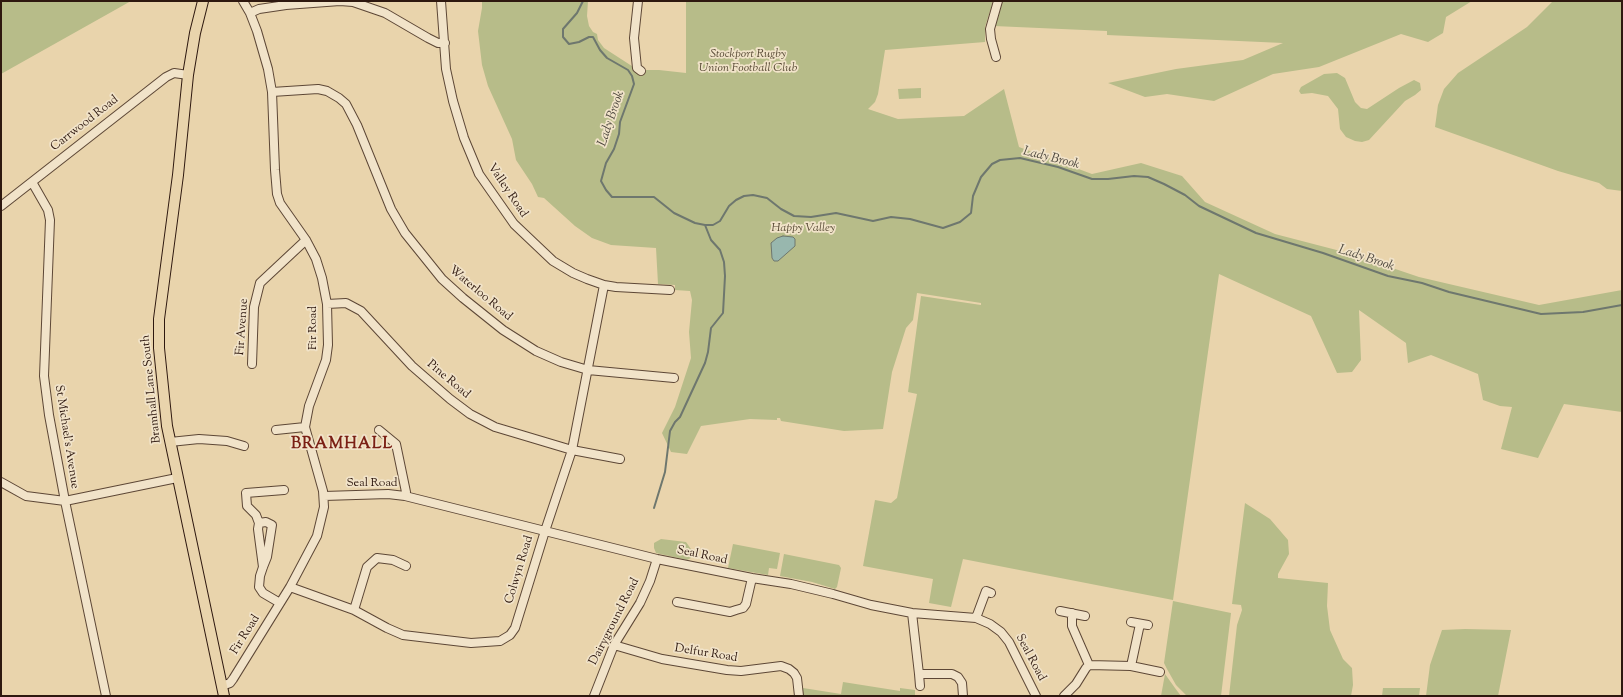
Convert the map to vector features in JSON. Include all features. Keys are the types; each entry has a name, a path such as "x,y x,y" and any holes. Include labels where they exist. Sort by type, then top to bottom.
{"main road":[{"name":"Bramhall Lane South","path":"202,2 188,75 178,175 159,319 159,348 167,426 223,691"}],"street":[{"name":"Fir Road","path":"223,691 233,679 290,587 317,536 324,507 324,496 305,427 309,406 326,360 328,345 327,304 320,269 306,240 285,211 277,194 272,92 264,53 250,13 243,1"},
{"path":"250,13 259,9 286,5 340,1 353,2 385,13 428,38 445,43"},
{"name":"Valley Road","path":"440,1 445,43 446,69 466,143 479,174 501,208 519,230 553,261 572,273 604,285 670,290"},
{"path":"638,1 634,38 637,68 641,71"},
{"path":"996,58 990,29 998,1"},
{"name":"Carrwood Road","path":"1,206 166,77 174,72 188,75"},
{"name":"Waterloo Road","path":"272,92 318,89 328,91 346,104 357,125 391,209 406,233 442,279 503,330 536,351 561,362 588,370 674,378"},
{"name":"St Michael's Avenue","path":"32,182 48,210 50,220 44,376 49,415 65,501 106,696"},
{"name":"Fir Avenue","path":"252,364 254,307 260,283 306,240"},
{"name":"Colwyn Road","path":"290,587 354,610 403,635 471,643 496,642 510,635 515,628 572,450 604,285"},
{"name":"Pine Road","path":"327,304 346,303 361,311 412,366 470,414 495,427 572,450 620,459"},
{"path":"276,430 305,427"},
{"path":"379,430 396,444 406,492 405,496"},
{"path":"170,442 199,439 227,441 244,446"},
{"path":"1,482 26,496 65,501 177,478"},
{"path":"263,567 258,529 259,523 256,515 247,506 246,493 284,490"},
{"name":"Seal Road","path":"324,496 388,494 405,496 658,559 752,578 792,584 871,605 912,613 976,618 990,624 1002,632 1009,642 1036,696"},
{"path":"259,523 266,522 272,525 267,557 260,576 259,587 263,594 280,603"},
{"path":"354,610 367,568 378,558 393,560 406,566"},
{"name":"Dairyground Road","path":"594,696 614,645 640,603 658,559"},
{"path":"677,602 730,612 742,608 746,604 752,578"},
{"path":"976,618 986,592 991,592"},
{"path":"1060,611 1085,616"},
{"path":"912,613 920,686"},
{"path":"1072,613 1072,626 1074,633 1089,665"},
{"path":"1131,666 1139,624"},
{"name":"Delfur Road","path":"614,645 662,659 727,670 741,671 781,666 794,673 797,678 798,696"},
{"path":"1089,665 1131,666 1160,672"},
{"path":"1064,696 1076,684 1089,665"},
{"path":"919,674 952,674 958,677 962,683 963,696"}],"green space":[{"path":"1,1 131,1 1,74"},
{"path":"482,1 588,1 587,16 589,26 593,32 597,34 598,40 604,48 638,70 659,70 686,73 686,1 993,1 985,27 985,42 885,50 878,94 875,102 868,109 898,119 964,116 1004,89 1019,147 1092,174 1141,163 1182,176 1205,202 1275,234 1348,253 1419,277 1539,305 1622,290 1622,412 1564,404 1538,458 1501,449 1512,407 1500,406 1483,400 1478,374 1431,355 1408,363 1406,343 1359,310 1361,360 1352,372 1337,373 1311,316 1219,274 1173,600 963,559 951,607 929,603 933,579 863,566 875,500 891,503 897,498 917,394 908,392 921,296 981,305 981,303 917,293 913,320 906,328 892,372 883,429 844,431 781,421 780,418 777,418 777,420 750,419 701,426 687,454 671,452 662,433 675,407 691,358 689,332 692,300 690,291 675,290 675,285 658,284 656,248 611,245 592,238 575,226 544,198 538,197 532,184 516,160 512,139 488,86 482,65 478,31"},
{"path":"1000,1 1472,1 1446,17 1443,33 1428,42 1401,34 1319,67 1273,74 1214,101 1167,94 1145,97 1108,83 1176,69 1243,60 1283,43 1107,35 1107,31 994,26"},
{"path":"1553,1 1622,1 1622,191 1607,189 1599,183 1558,171 1435,127 1438,105 1444,89 1458,73 1527,27"},
{"path":"1337,73 1345,78 1355,102 1361,108 1367,109 1414,80 1420,83 1421,90 1405,101 1369,140 1362,142 1355,141 1346,137 1340,129 1338,109 1328,96 1312,93 1301,94 1299,91 1301,87 1324,74"},
{"path":"921,88 921,98 899,99 898,89"},
{"path":"1245,503 1270,519 1288,540 1289,554 1278,574 1278,578 1328,583 1327,606 1330,630 1343,659 1352,668 1353,685 1351,696 1229,696 1237,625 1242,610 1241,605 1232,604"},
{"path":"661,539 686,542 693,552 691,558 687,560 656,553 654,543"},
{"path":"733,544 780,553 777,569 769,568 768,575 728,568"},
{"path":"784,554 839,565 841,568 837,587 835,589 812,582 780,576"},
{"path":"1173,601 1231,613 1221,696 1187,696 1176,685 1167,669 1164,663"},
{"path":"1442,630 1511,630 1498,696 1426,696 1430,665"},
{"path":"1165,674 1175,688 1181,696 1161,696"},
{"path":"843,682 900,691 900,688 915,690 915,696 803,696 803,688 841,694"},
{"path":"1383,688 1420,688 1419,696 1382,696"}],"water":[{"path":"783,236 793,237 795,239 795,246 778,261 774,261 772,258 771,243 777,238"}],"waterway":[{"name":"Lady Brook","path":"583,1 577,13 563,29 563,37 569,44 593,37 600,50 607,58 628,70 632,76 634,84 620,122 619,134 614,149 606,163 601,181 612,197 654,197 674,213 695,223 713,225 720,221 729,206 736,200 744,196 753,195 767,198 781,209 794,216 811,217 836,213 873,221 891,217 910,219 943,228 960,222 971,213 973,196 981,177 992,164 1000,160 1020,158 1058,167 1092,179 1134,176 1148,177 1185,195 1199,206 1256,233 1323,253 1388,276 1422,283 1449,292 1541,314 1583,312 1622,305"},
{"path":"654,508 665,472 670,431 680,417 705,363 711,328 723,313 725,276 724,262 720,250 711,240 705,225"}],"district":[{"name":"BRAMHALL","path":"342,445"}],"park label":[{"name":"Stockport Rugby Union Football Club","path":"748,62"},
{"name":"Happy Valley","path":"803,229"}]}
